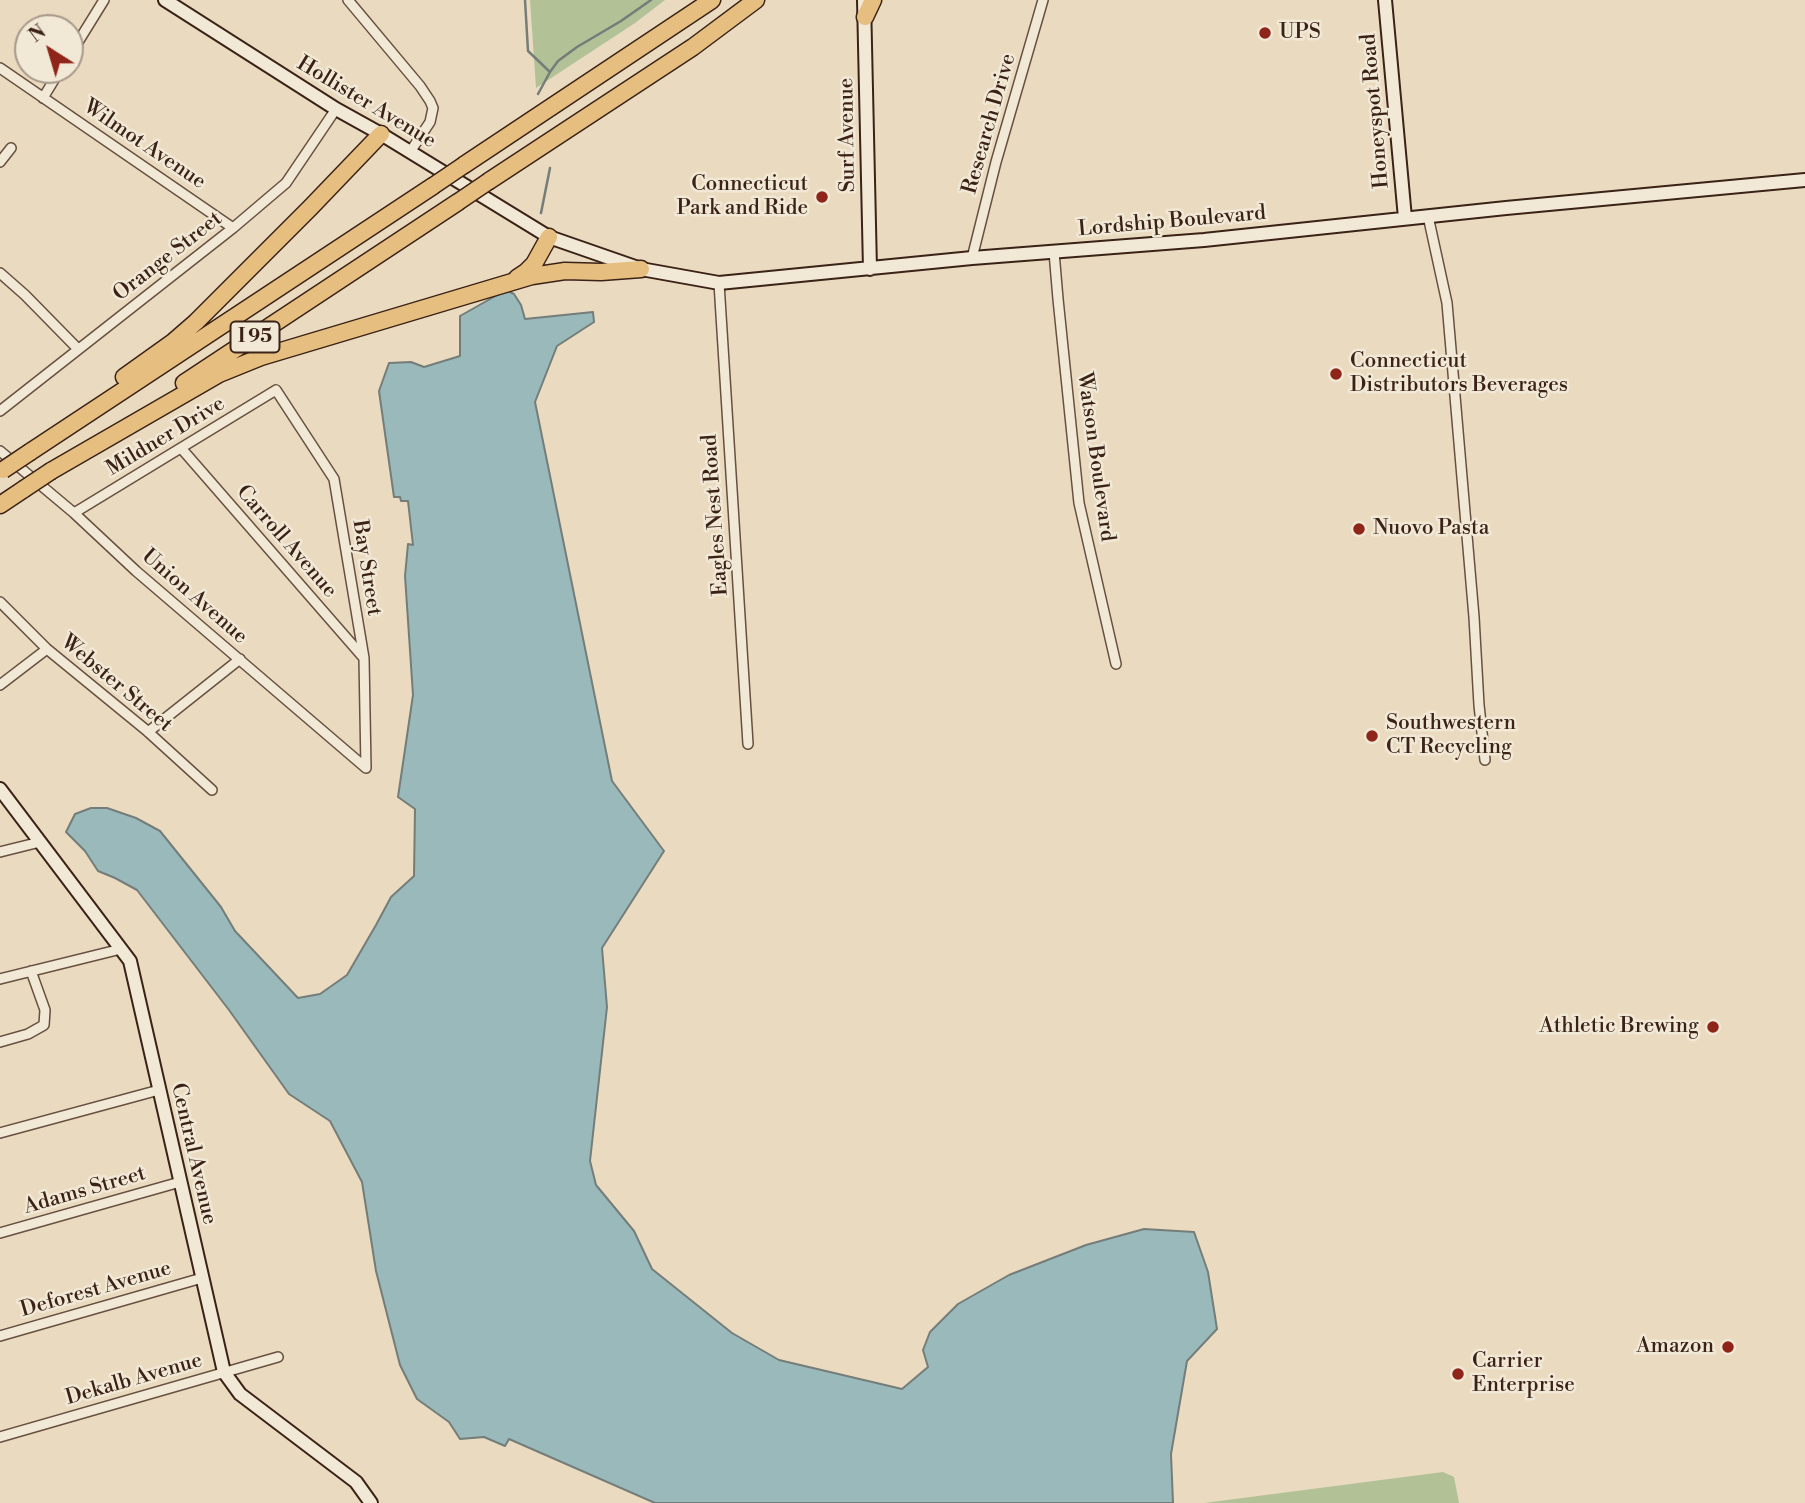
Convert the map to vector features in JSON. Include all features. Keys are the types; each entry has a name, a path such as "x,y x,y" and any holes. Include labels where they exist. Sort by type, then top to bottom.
{"highway":[{"name":"I 95","path":"1,471 712,0"},
{"name":"I 95","path":"0,505 693,47 756,0"},
{"path":"864,17 873,0"},
{"path":"30,453 91,401 173,342 196,322 381,134"},
{"path":"511,281 530,268 548,237"},
{"path":"51,471 239,365 511,281 565,271 640,269"}],"main road":[{"name":"Hollister Avenue","path":"165,0 336,110 381,134 548,237"},
{"name":"Surf Avenue","path":"864,0 870,270"},
{"name":"Honeyspot Road","path":"1385,0 1405,218"},
{"name":"Lordship Boulevard","path":"548,237 640,269 719,283 972,258 1204,240 1805,180"},
{"name":"Central Avenue","path":"0,789 130,961 224,1372 240,1394 356,1482 371,1503"}],"street":[{"path":"84,32 104,0"},
{"path":"348,0 420,86 433,108 430,122 410,152"},
{"name":"Research Drive","path":"972,258 996,162 1043,0"},
{"name":"Wilmot Avenue","path":"0,68 233,228"},
{"path":"43,97 51,84"},
{"name":"Orange Street","path":"0,411 233,228 286,183 336,110"},
{"path":"0,162 11,148"},
{"path":"1428,216 1447,303 1485,760"},
{"name":"Watson Boulevard","path":"1055,252 1079,503 1116,664"},
{"path":"0,272 78,349"},
{"name":"Eagles Nest Road","path":"719,283 748,744"},
{"name":"Mildner Drive","path":"74,513 276,390"},
{"name":"Bay Street","path":"276,390 334,479 364,659 366,768"},
{"name":"Carroll Avenue","path":"181,448 364,659"},
{"name":"Union Avenue","path":"0,451 366,768"},
{"name":"Webster Street","path":"0,602 47,649 149,732 212,790"},
{"path":"0,685 47,649"},
{"path":"149,732 240,659"},
{"path":"0,852 40,842"},
{"path":"0,979 121,948"},
{"path":"0,1042 29,1034 44,1025 45,1010 31,971"},
{"path":"0,1133 159,1090"},
{"name":"Adams Street","path":"0,1233 180,1182"},
{"name":"Deforest Avenue","path":"0,1336 202,1278"},
{"name":"Dekalb Avenue","path":"0,1437 278,1357"}],"green space":[{"path":"530,0 665,0 536,88"},
{"path":"1443,1472 1454,1477 1459,1503 1204,1503"}],"water":[{"path":"506,290 514,294 525,319 593,312 594,322 557,346 535,402 612,781 664,851 602,948 607,1007 590,1161 596,1185 634,1231 652,1269 732,1333 779,1360 902,1389 928,1367 923,1350 930,1332 958,1304 1009,1275 1086,1245 1144,1229 1194,1232 1208,1272 1217,1329 1187,1361 1171,1454 1173,1503 655,1503 509,1439 505,1446 484,1437 460,1439 449,1422 417,1399 400,1365 376,1271 362,1182 330,1121 289,1094 137,890 98,871 85,851 66,832 75,814 91,808 107,808 136,818 160,831 221,907 235,931 298,998 320,994 347,975 391,897 414,876 415,809 398,797 413,695 405,576 408,544 413,545 408,501 394,497 379,391 389,363 411,362 424,367 460,356 460,316"}],"waterway":[{"path":"525,0 528,51 550,72 538,94"},
{"path":"550,72 558,61 577,47 651,0"},
{"path":"541,213 550,168"}],"place":[{"name":"UPS","path":"1265,33"},
{"name":"Connecticut Park and Ride","path":"822,197"},
{"name":"Connecticut Distributors Beverages","path":"1336,374"},
{"name":"Nuovo Pasta","path":"1359,529"},
{"name":"Southwestern CT Recycling","path":"1372,736"},
{"name":"Athletic Brewing","path":"1713,1027"},
{"name":"Amazon","path":"1728,1347"},
{"name":"Carrier Enterprise","path":"1458,1374"}]}
